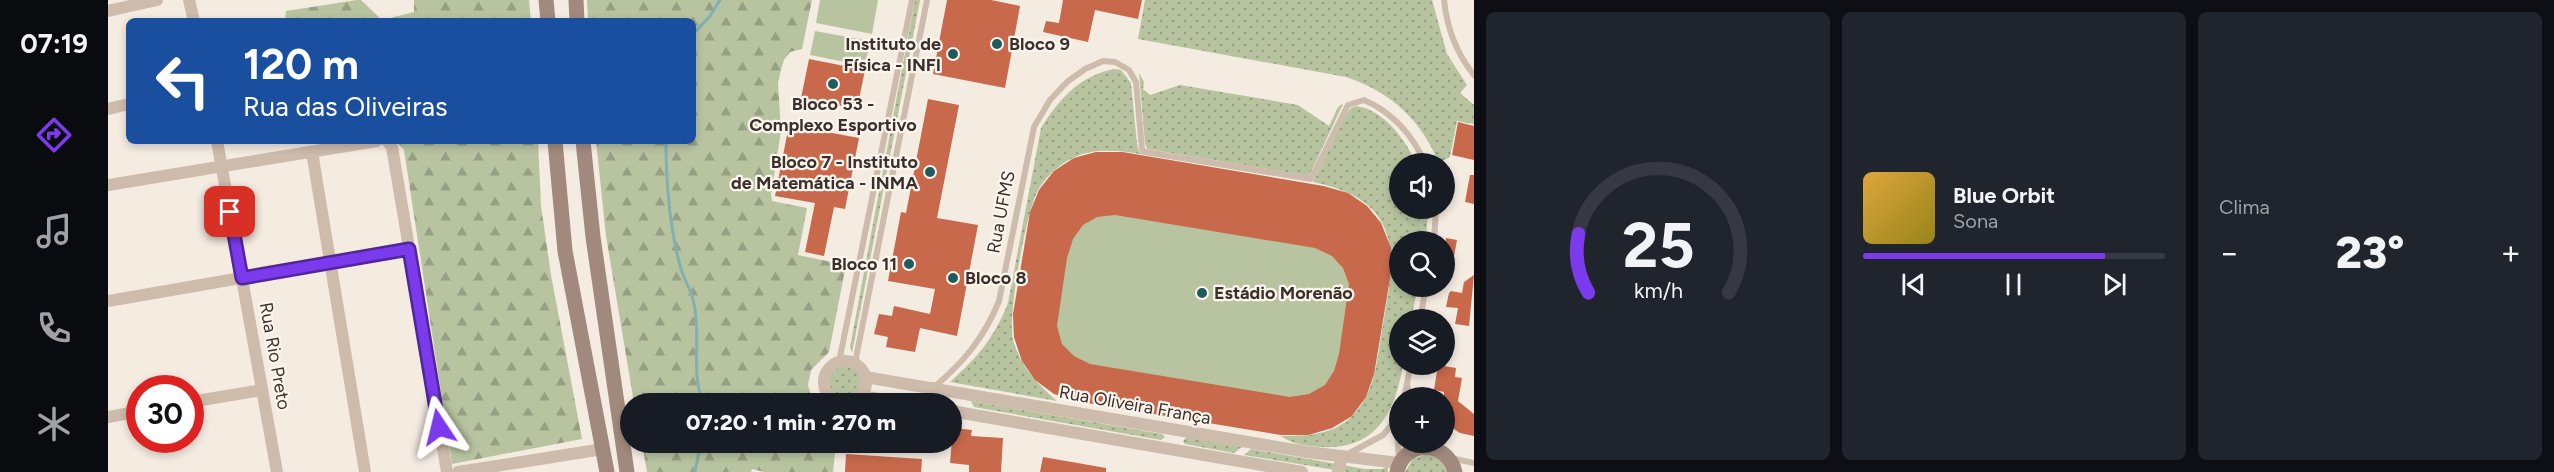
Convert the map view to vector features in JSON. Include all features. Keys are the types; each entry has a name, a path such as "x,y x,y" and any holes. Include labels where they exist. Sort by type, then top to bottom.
{"main road":[{"path":"546,0 548,18"},
{"path":"576,0 577,18"},
{"path":"555,144 565,251 607,472"},
{"path":"583,144 593,237 627,472"},
{"path":"1398,468 1413,450 1421,447 1444,455"},
{"path":"603,449 618,448 624,456"}],"street":[{"path":"108,11 157,0"},
{"path":"189,0 193,18"},
{"path":"108,109 126,105"},
{"name":"Rua Rio Preto","path":"218,144 277,472"},
{"path":"108,185 359,144"},
{"path":"390,144 392,147 447,472"},
{"path":"312,152 365,472"},
{"path":"108,301 409,249"},
{"path":"828,393 825,378 827,372 839,362 855,363 860,367 866,385 862,393"},
{"name":"Rua Oliveira França","path":"865,377 1251,443 1342,456 1398,468"},
{"path":"932,388 932,393"},
{"path":"204,400 262,390"},
{"name":"Rua Oliveira França","path":"962,413 1302,472"},
{"path":"108,417 126,414"},
{"path":"1172,450 1176,430"},
{"path":"1233,461 1251,443"},
{"path":"458,472 603,449"},
{"path":"1338,472 1342,456"}],"lane":[{"path":"839,362 912,0"},
{"path":"855,363 927,0"},
{"path":"1444,0 1446,17 1455,45 1474,75"},
{"name":"Rua UFMS","path":"932,388 969,355 990,324 999,301 1034,127 1050,100 1067,82 1085,69 1103,61 1115,62 1129,70 1136,82 1142,149 1151,154 1311,179 1348,105 1364,100 1382,109 1399,124 1419,153"},
{"path":"1406,387 1409,375"},
{"path":"1342,456 1362,448 1389,429"},
{"path":"1444,455 1474,463"}],"green space":[{"path":"361,0 380,18 285,18 286,11"},
{"path":"414,0 529,0 531,18 390,18 414,12"},
{"path":"587,0 812,0 802,49 790,52 784,60 778,83 781,131 771,194 772,201 807,208 798,255 846,265 829,352 811,370 808,385 810,393 632,393 606,236 596,144 696,144 696,18 588,18"},
{"path":"820,0 878,0 872,34 816,23"},
{"path":"915,0 920,0 852,353 850,347"},
{"path":"1145,0 1432,0 1447,54 1467,85 1460,93 1474,105 1474,124 1457,121 1451,153 1434,153 1414,121 1403,110 1390,99 1362,83 1346,77 1138,39"},
{"path":"815,31 870,41 865,66 810,55"},
{"path":"1115,69 1121,70 1131,83 1137,144 1139,151 1145,155 1118,151 1090,152 1062,164 1052,172 1037,192 1033,204 1015,288 1012,327 1016,349 1036,381 1057,401 950,382 984,346 997,327 1008,303 1041,128 1055,107 1072,90 1091,77"},
{"path":"1139,73 1144,82 1143,89 1150,95 1180,85 1298,105 1329,126 1338,107 1343,104 1309,176 1147,149"},
{"path":"1356,106 1366,108 1384,119 1400,136 1411,153 1389,153 1389,219 1427,219 1427,231 1389,231 1389,249 1387,235 1379,218 1365,203 1343,191 1313,182 1351,108"},
{"path":"399,144 538,144 541,206 551,275 582,439 452,464 404,150"},
{"name":"Estádio Morenão","path":"1096,152 1122,152 1323,186 1348,193 1367,206 1381,223 1389,243 1389,284 1374,374 1352,416 1332,428 1308,435 1281,435 1035,380 1022,361 1014,337 1013,314 1039,190 1054,171 1074,158"},
{"path":"1389,286 1389,297 1416,297 1413,309 1389,309 1389,375 1401,375 1398,387 1389,387 1389,410 1380,425 1369,435 1356,442 1340,446 1311,446 1295,443 1281,436 1320,433 1338,427 1353,415 1371,386"},
{"path":"845,366 856,371 861,382 856,393 834,393 829,382 834,371"},
{"path":"971,401 1162,434 1165,437 1161,440 974,407"},
{"path":"1187,437 1242,447 1234,453 1185,444 1183,441"},
{"path":"1251,449 1365,469 1382,469 1388,466 1388,472 1347,472 1244,455"},
{"path":"644,453 835,453 833,472 764,472 752,469 751,472 647,472"},
{"path":"1427,454 1440,459 1448,472 1405,472 1413,459"}],"building":[{"path":"947,0 991,0 1020,6 1005,88 933,74"},
{"path":"1063,0 1142,0 1138,19 1095,10 1088,42 1043,32 1046,21 1059,23"},
{"name":"Bloco 53 - Complexo Esportivo","path":"809,59 865,70 857,109 801,98"},
{"path":"928,99 959,105 937,218 978,225 957,336 920,328 915,352 886,347 888,337 874,334 879,314 892,316 894,306 930,314 935,289 888,281 901,212 906,213"},
{"path":"1458,122 1474,126 1474,160 1452,153"},
{"path":"789,125 859,138 845,209 834,207 824,256 805,252 815,203 775,196"},
{"path":"1096,152 1122,152 1323,186 1348,193 1367,206 1381,223 1389,243 1389,284 1374,374 1366,397 1352,416 1332,428 1308,435 1281,435 1081,402 1054,394 1035,380 1022,361 1014,337 1013,314 1030,212 1039,190 1054,171 1074,158","holes":["1115,215 1315,248 1332,256 1343,268 1349,284 1339,354 1334,371 1325,385 1309,394 1290,397 1090,364 1074,356 1062,344 1057,326 1067,258 1073,239 1083,225 1097,217"]},
{"path":"1470,175 1474,175 1474,204 1465,202"},
{"path":"1474,275 1469,326 1455,324 1458,308 1446,307 1448,297 1455,297 1455,292 1462,293 1464,282"},
{"path":"1456,368 1455,377 1462,378 1458,401 1474,414 1474,436 1455,430 1455,387 1434,387 1436,375 1455,375"},
{"path":"962,429 972,430 971,436 1003,438 1001,472 969,472 969,465 950,463 951,453 962,453"},
{"path":"846,454 922,459 921,472 845,472"},
{"path":"1043,457 1106,468 1106,472 1040,472"}],"waterway":[{"path":"696,31 710,16 720,0"},
{"path":"666,144 671,222 681,269 692,295 697,325 696,365 700,393"},
{"path":"695,472 699,453"}],"place":[{"name":"Bloco 9","path":"997,44"},
{"name":"Instituto de Física - INFI","path":"953,54"},
{"name":"Bloco 53 - Complexo Esportivo","path":"833,84"},
{"name":"Bloco 7 - Instituto de Matemática - INMA","path":"930,172"},
{"name":"Bloco 11","path":"909,264"},
{"name":"Bloco 8","path":"953,278"},
{"name":"Estádio Morenão","path":"1202,293"}],"route":[{"path":"230,212 242,278 409,249 439,427"}]}
